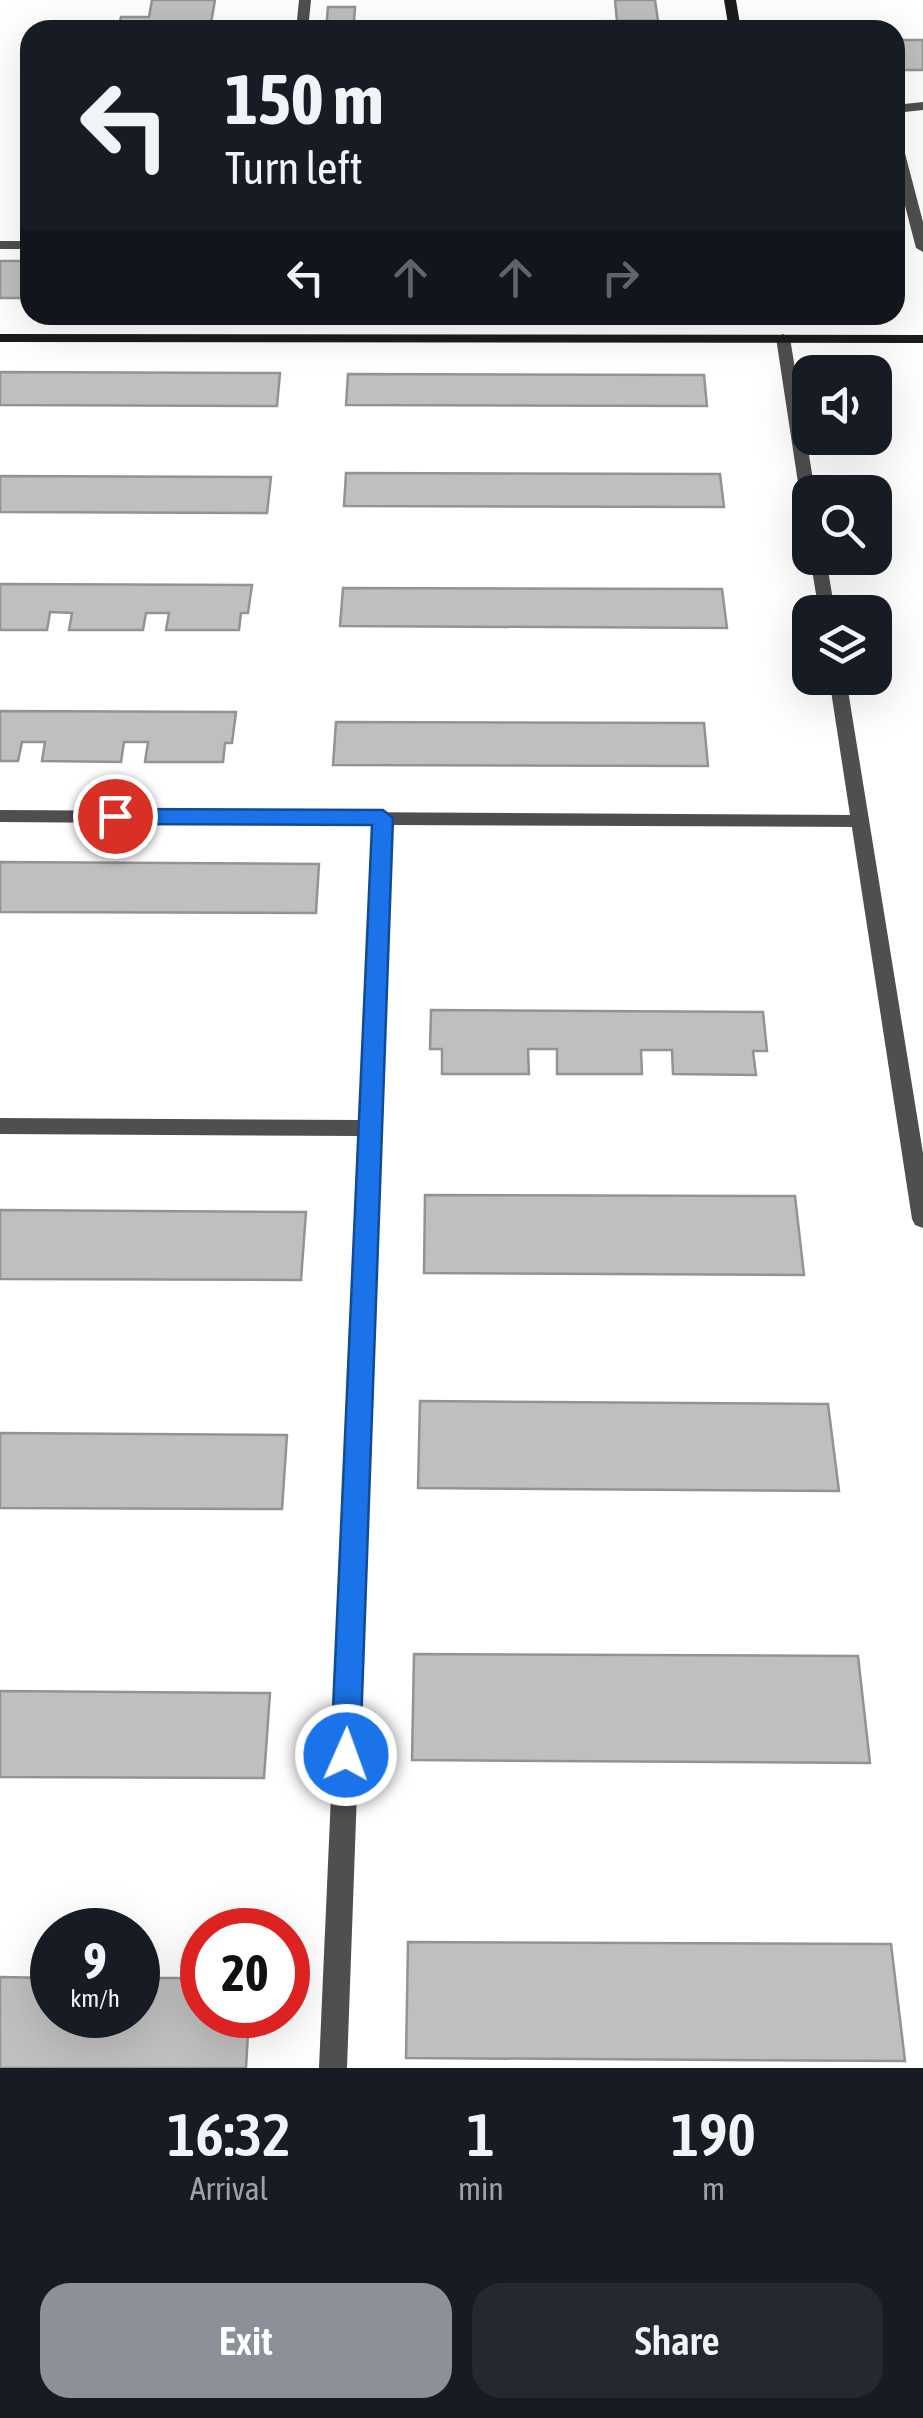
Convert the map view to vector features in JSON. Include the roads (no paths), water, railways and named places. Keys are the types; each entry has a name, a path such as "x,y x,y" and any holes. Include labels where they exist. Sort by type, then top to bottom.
{"street":[{"path":"905,180 923,248"},
{"path":"781,325 805,475"},
{"path":"0,338 923,339"},
{"path":"840,695 923,1219"},
{"path":"0,816 860,821"},
{"path":"333,2068 383,818"},
{"path":"0,1126 371,1128"}]}
